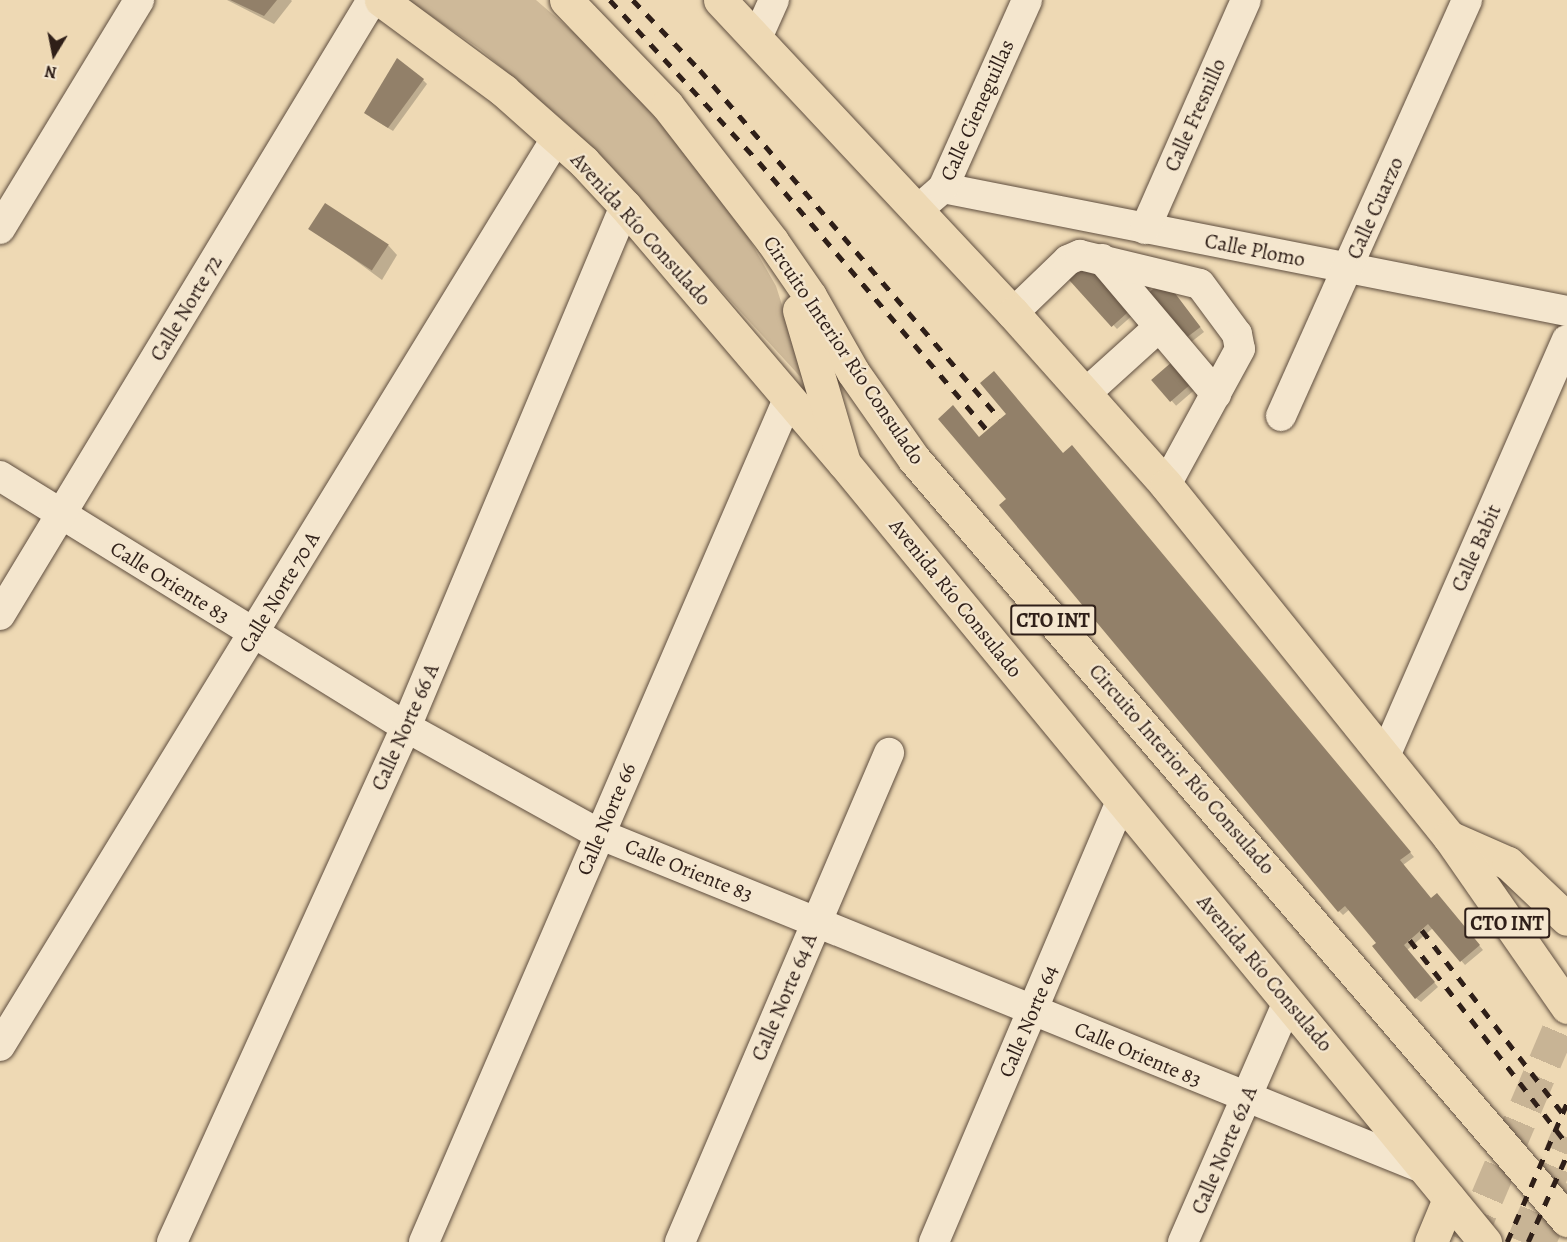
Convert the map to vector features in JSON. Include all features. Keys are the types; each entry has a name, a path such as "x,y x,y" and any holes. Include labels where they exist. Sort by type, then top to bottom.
{"main road":[{"name":"Avenida Río Consulado","path":"381,0 503,90 556,137 625,206 789,397 1485,1242"},
{"name":"Circuito Interior Río Consulado","path":"566,0 667,105 772,241 810,296 853,372 914,459 1567,1220"},
{"name":"CTO INT","path":"720,0 1013,313 1166,485 1449,837 1567,1007"},
{"path":"772,241 811,340 844,464"},
{"name":"CTO INT","path":"1449,837 1508,863 1567,919"},
{"path":"1431,1242 1449,1199"}],"street":[{"path":"0,230 139,0"},
{"name":"Calle Norte 72","path":"0,615 372,0"},
{"path":"757,38 774,0"},
{"name":"Calle Cieneguillas","path":"917,212 942,188 1027,0"},
{"name":"Calle Fresnillo","path":"1145,229 1246,0"},
{"name":"Calle Cuarzo","path":"1281,416 1467,0"},
{"name":"Calle Norte 70 A","path":"0,1046 556,137"},
{"name":"Calle Plomo","path":"942,188 1567,311"},
{"name":"Calle Norte 66 A","path":"172,1242 406,727 625,206"},
{"path":"1013,313 1073,256 1102,259 1191,279 1204,288 1240,341 1238,357 1166,485"},
{"path":"1102,259 1216,394"},
{"path":"1086,393 1158,328"},
{"name":"Calle Babit","path":"1385,756 1567,340"},
{"name":"Calle Norte 66","path":"424,1242 789,397"},
{"name":"Calle Oriente 83","path":"0,476 406,727 599,834 1245,1099 1425,1169"},
{"name":"Calle Norte 64 A","path":"680,1242 889,753"},
{"name":"Calle Norte 64","path":"934,1242 1122,800"},
{"name":"Calle Norte 62 A","path":"1184,1242 1288,1002"}],"shaded area":[{"path":"407,0 536,0 601,56 725,197 776,286 807,384 572,128 480,49"}],"building":[{"path":"230,0 277,0 264,16"},
{"path":"397,58 424,79 388,128 364,113"},
{"path":"325,203 389,244 372,270 308,229"},
{"path":"1088,262 1131,310 1112,327 1069,279"},
{"path":"1165,280 1201,327 1180,343 1144,296"},
{"path":"1173,361 1192,383 1170,402 1151,380"},
{"path":"994,371 1063,453 1072,445 1411,852 1400,860 1431,898 1437,893 1480,945 1460,962 1428,924 1404,945 1435,982 1415,999 1372,946 1376,943 1345,906 1338,912 999,505 1006,499 938,419 953,405 979,437 1006,414 980,383"}],"tunnel":[{"path":"1468,1242 1567,1010"},
{"path":"1523,1242 1567,1137"},
{"path":"1541,1242 1567,1183"}],"railway":[{"path":"610,0 759,162 987,430"},
{"path":"633,0 700,70 1000,419"},
{"path":"1422,930 1567,1119"},
{"path":"1410,940 1567,1144"},
{"path":"1507,1242 1567,1103"},
{"path":"1528,1242 1567,1155"}]}
